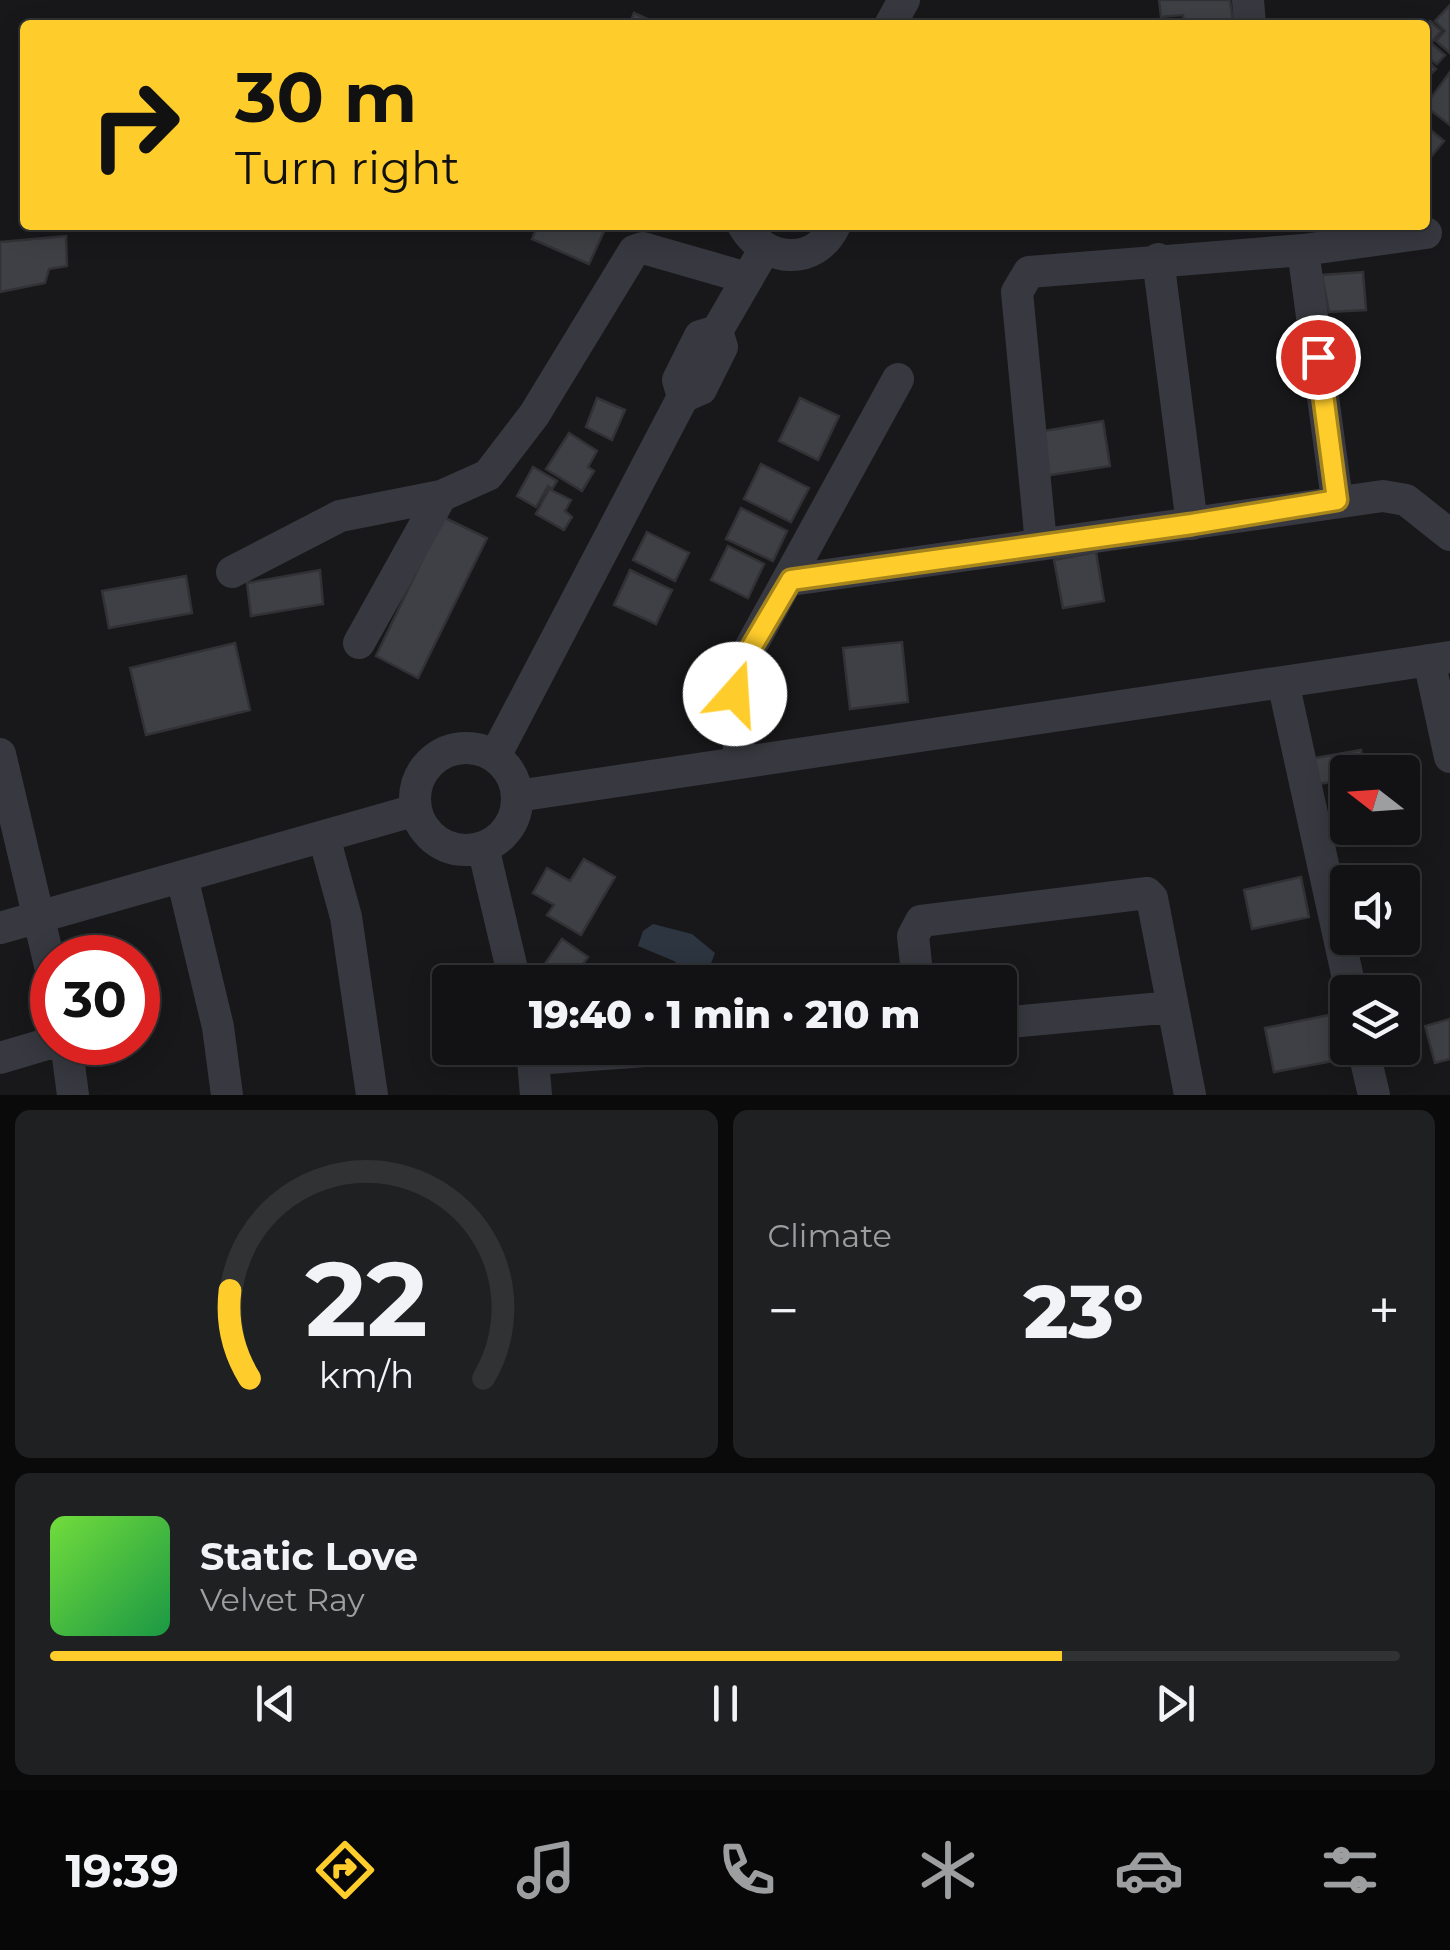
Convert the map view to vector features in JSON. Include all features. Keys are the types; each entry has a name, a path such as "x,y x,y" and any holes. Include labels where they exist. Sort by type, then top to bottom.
{"street":[{"path":"232,572 340,516 441,496 488,474 512,449 634,251 751,251 778,255 810,252 830,230"},
{"path":"1042,544 1017,292 1029,272 1304,250 1426,232"},
{"path":"1304,250 1337,500"},
{"path":"495,756 683,398 678,380 689,356 700,336 716,331 751,251"},
{"path":"1158,259 1192,524"},
{"path":"738,763 738,670 791,580 898,379"},
{"path":"358,643 441,496"},
{"path":"791,580 1337,500 1396,496 1444,516"},
{"path":"518,796 1440,658 1450,757"},
{"path":"1283,682 1347,975"},
{"path":"462,747 495,756 514,780 518,796 509,827 483,847 449,847 423,826 416,810 420,776 431,762 462,747"},
{"path":"0,754 45,935"},
{"path":"0,928 416,810"},
{"path":"324,837 346,917 372,1095"},
{"path":"483,847 511,965"},
{"path":"182,876 218,1027 227,1095"},
{"path":"916,965 913,936 921,921 1139,891 1152,898 1190,1095"},
{"path":"1017,1021 1172,1007"},
{"path":"0,1058 30,1049"},
{"path":"69,1065 73,1095"},
{"path":"534,1065 536,1095"},
{"path":"1367,1065 1374,1095"}],"water":[{"path":"653,924 692,934 715,953 710,965 679,965 638,946 643,931"}],"building":[{"path":"1159,0 1230,0 1233,20 1184,20 1183,15 1161,17"},
{"path":"1450,5 1450,53 1436,41 1445,31 1435,21"},
{"path":"634,13 650,20 631,20"},
{"path":"1430,21 1441,31 1431,43 1445,55 1437,64 1430,59"},
{"path":"1450,72 1450,125 1430,110 1430,99"},
{"path":"1430,129 1444,141 1430,158"},
{"path":"536,230 605,230 589,264 532,239"},
{"path":"66,236 67,266 49,269 45,283 0,292 0,242"},
{"path":"1363,272 1366,310 1329,312 1322,275"},
{"path":"597,398 625,410 612,440 586,427"},
{"path":"800,398 839,416 818,460 779,441"},
{"path":"1103,421 1110,466 1044,476 1038,432"},
{"path":"569,433 597,451 588,467 594,471 582,491 546,469"},
{"path":"761,464 809,488 791,522 744,499"},
{"path":"533,467 557,481 552,489 548,486 536,507 517,496"},
{"path":"549,489 571,500 565,511 572,517 564,530 536,514"},
{"path":"741,508 787,531 773,561 726,539"},
{"path":"443,517 487,538 418,678 376,656"},
{"path":"647,532 689,553 675,581 633,560"},
{"path":"728,546 764,564 748,598 711,580"},
{"path":"1096,552 1104,601 1063,608 1054,560"},
{"path":"320,570 323,604 251,616 247,583"},
{"path":"630,570 672,590 656,624 614,605"},
{"path":"186,576 192,613 109,628 102,591"},
{"path":"902,642 908,702 850,709 843,648"},
{"path":"235,643 250,710 146,735 130,668"},
{"path":"1361,750 1362,755 1332,755"},
{"path":"1330,755 1330,782 1319,784 1315,758"},
{"path":"584,859 615,877 581,935 547,915 554,905 533,893 547,868 570,881"},
{"path":"1301,877 1309,917 1252,929 1244,890"},
{"path":"562,939 588,957 582,965 544,965"},
{"path":"1329,1015 1330,1062 1274,1072 1265,1028"},
{"path":"1450,1019 1450,1059 1435,1063 1425,1026"}],"route":[{"path":"735,694 738,670 791,580 1337,500 1318,357"}]}
